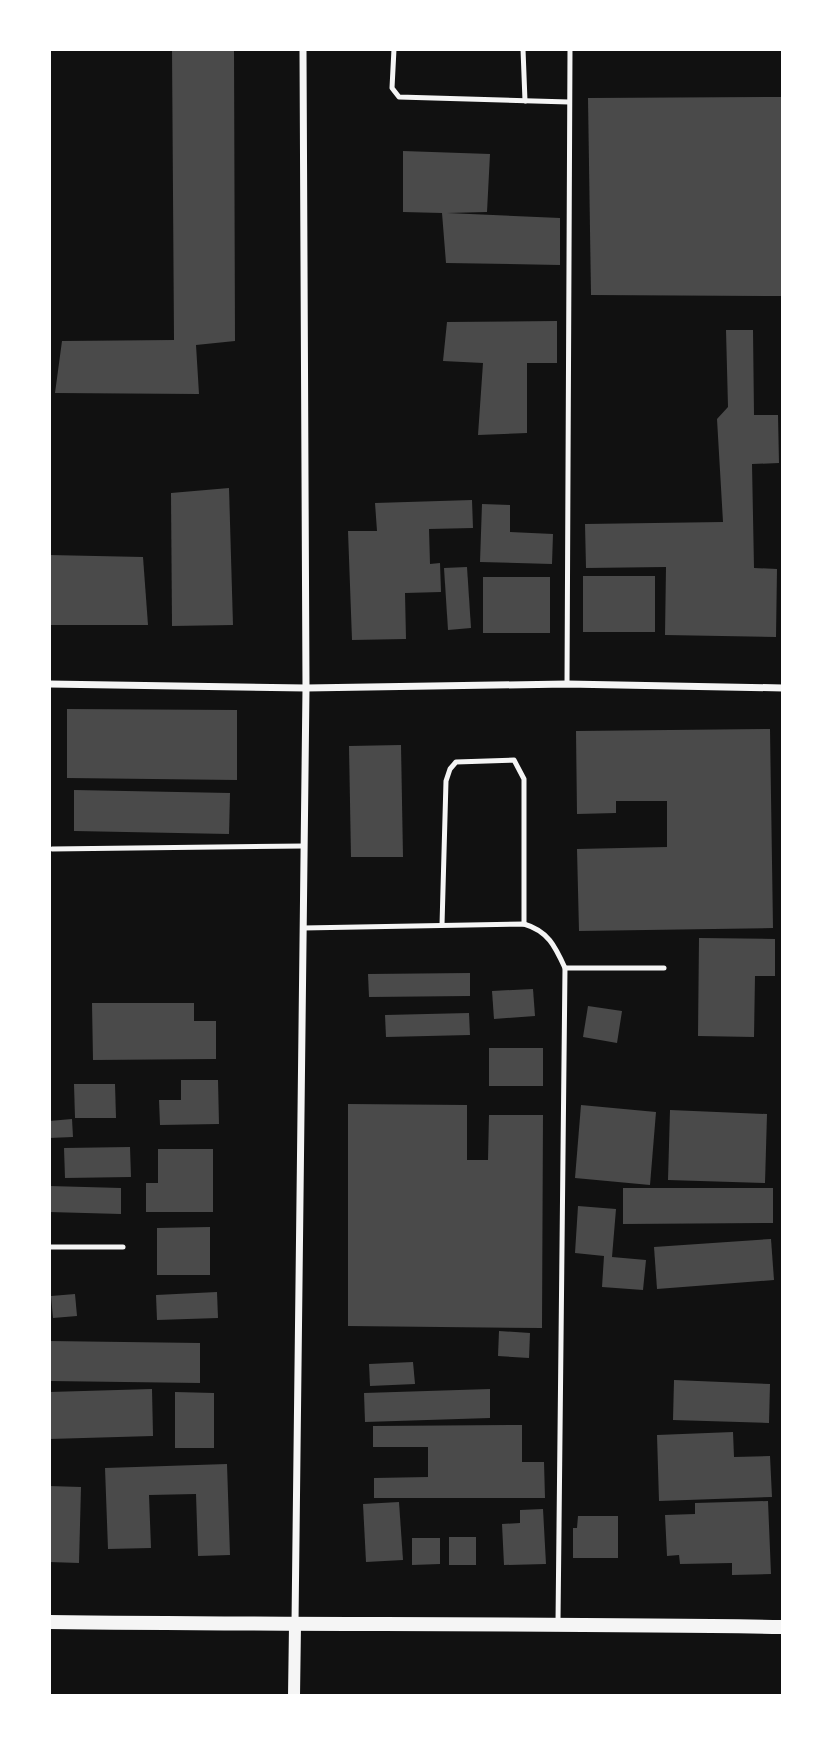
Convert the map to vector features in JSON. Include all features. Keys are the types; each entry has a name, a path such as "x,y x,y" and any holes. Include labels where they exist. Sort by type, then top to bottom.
{"main road":[{"path":"49,1622 295,1626 558,1623 783,1627"}],"street":[{"path":"294,1696 306,688 303,49"},
{"path":"49,684 306,688 567,684 783,688"}],"lane":[{"path":"394,49 392,88 400,97 569,102"},
{"path":"523,49 525,101"},
{"path":"567,684 569,49"},
{"path":"442,925 446,781 450,769 456,762 514,760 524,779 524,923"},
{"path":"52,849 304,846"},
{"path":"303,928 524,923 540,929 553,943 565,968 558,1623"},
{"path":"565,968 664,968"},
{"path":"49,1247 123,1247"}],"building":[{"path":"172,49 234,49 235,341 196,345 199,394 55,393 62,341 174,340"},
{"path":"783,97 783,296 591,295 588,98"},
{"path":"403,151 490,154 487,212 447,213 560,218 560,265 446,263 442,213 403,212"},
{"path":"557,321 557,363 527,363 527,433 478,435 483,363 443,361 447,322"},
{"path":"726,330 753,330 754,415 778,415 779,463 752,464 754,568 777,569 776,637 665,635 666,567 586,568 585,524 723,522 717,419 728,407"},
{"path":"229,488 233,625 172,626 171,493"},
{"path":"472,500 473,528 429,529 430,564 440,563 441,592 405,593 406,639 352,640 348,531 377,531 375,503"},
{"path":"482,504 510,505 510,532 553,534 552,564 480,562"},
{"path":"49,555 143,557 148,625 49,625"},
{"path":"467,567 471,628 448,630 444,568"},
{"path":"583,576 655,576 655,632 583,632"},
{"path":"483,577 550,577 550,633 483,633"},
{"path":"67,709 237,710 237,780 67,778"},
{"path":"770,729 773,928 579,931 577,849 667,847 667,801 616,801 616,813 577,814 576,731"},
{"path":"401,745 403,857 351,857 349,746"},
{"path":"74,790 230,793 229,834 74,831"},
{"path":"699,938 775,939 775,976 755,976 754,1037 698,1036"},
{"path":"470,973 470,996 369,997 368,974"},
{"path":"533,989 535,1016 494,1019 492,991"},
{"path":"92,1003 194,1003 194,1021 216,1021 216,1059 93,1060"},
{"path":"588,1006 622,1011 617,1043 583,1037"},
{"path":"469,1013 470,1035 386,1037 385,1015"},
{"path":"489,1048 543,1048 543,1086 489,1086"},
{"path":"181,1080 218,1080 219,1124 160,1125 159,1100 181,1100"},
{"path":"74,1084 115,1084 116,1118 75,1118"},
{"path":"348,1104 467,1105 467,1160 488,1160 489,1115 543,1115 542,1328 348,1326"},
{"path":"581,1105 656,1112 650,1185 575,1178"},
{"path":"670,1110 767,1114 765,1183 668,1180"},
{"path":"72,1119 73,1137 49,1138 49,1121"},
{"path":"130,1147 131,1177 65,1178 64,1148"},
{"path":"158,1149 213,1149 213,1212 146,1212 146,1183 158,1183"},
{"path":"49,1186 121,1188 121,1214 49,1212"},
{"path":"623,1188 773,1188 773,1223 623,1224"},
{"path":"578,1206 616,1209 612,1257 646,1260 643,1290 602,1287 604,1256 575,1253"},
{"path":"210,1227 210,1275 157,1275 157,1228"},
{"path":"771,1239 774,1280 657,1289 654,1247"},
{"path":"217,1292 218,1318 157,1320 156,1295"},
{"path":"75,1294 77,1316 53,1318 51,1296"},
{"path":"499,1331 530,1333 529,1358 498,1356"},
{"path":"49,1341 200,1343 200,1383 49,1381"},
{"path":"413,1362 415,1384 370,1386 369,1364"},
{"path":"674,1380 770,1384 769,1423 673,1420"},
{"path":"152,1389 153,1436 49,1439 49,1392"},
{"path":"490,1389 490,1418 365,1422 364,1393"},
{"path":"175,1392 214,1393 214,1448 175,1448"},
{"path":"522,1425 522,1462 544,1462 545,1498 374,1498 374,1478 428,1477 428,1447 373,1447 373,1426"},
{"path":"733,1432 734,1457 770,1456 772,1497 659,1501 657,1435"},
{"path":"227,1464 230,1555 198,1556 196,1494 149,1495 151,1548 108,1549 105,1468"},
{"path":"49,1486 81,1487 79,1563 49,1562"},
{"path":"768,1501 771,1574 732,1575 732,1563 680,1564 679,1555 667,1556 665,1515 695,1514 695,1503"},
{"path":"399,1502 403,1560 366,1562 363,1504"},
{"path":"543,1509 546,1564 504,1565 502,1524 520,1523 520,1510"},
{"path":"578,1516 618,1516 618,1558 573,1558 573,1528 577,1528"},
{"path":"449,1537 476,1537 476,1565 449,1565"},
{"path":"412,1538 440,1538 440,1564 412,1565"}]}
